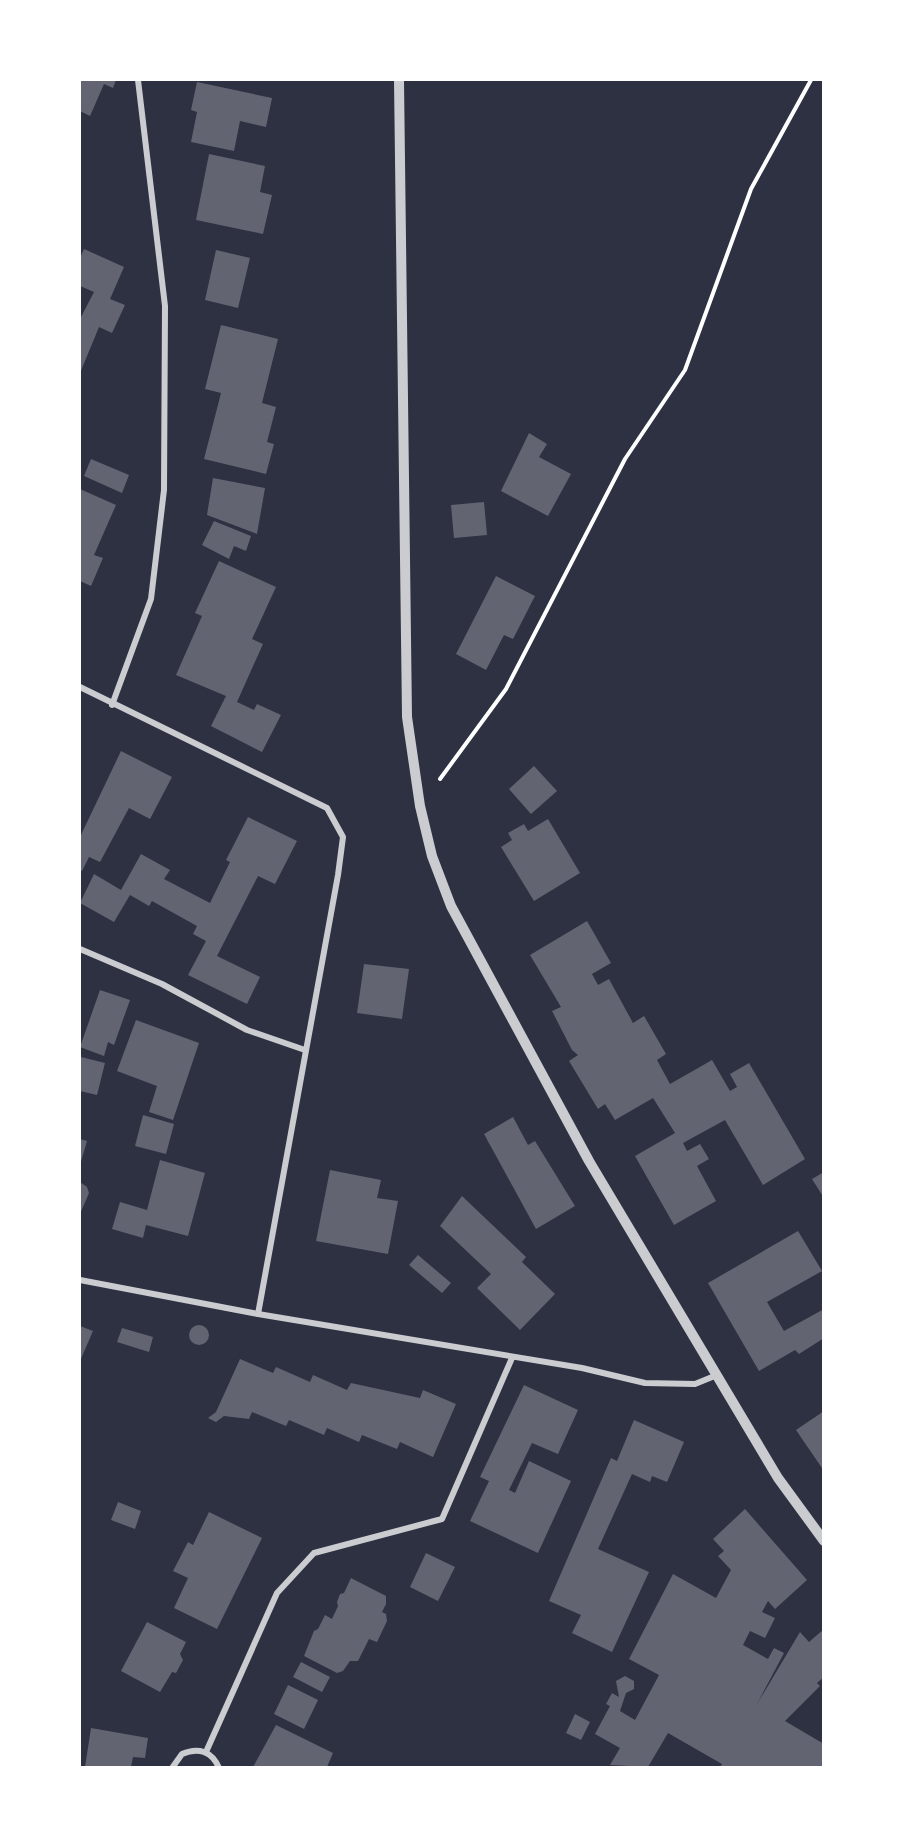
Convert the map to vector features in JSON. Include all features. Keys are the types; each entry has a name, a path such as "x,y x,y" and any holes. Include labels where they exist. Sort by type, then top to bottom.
{"street":[{"path":"112,705 151,600 164,490 165,306 138,80"},
{"path":"399,80 407,717 420,806 432,856 451,906 589,1161 778,1478 824,1541"},
{"path":"80,687 112,705 327,808 343,837 330,933 304,1050 258,1314"},
{"path":"80,949 162,984 247,1030 304,1050"},
{"path":"80,1280 258,1314 582,1368 645,1383 695,1384 718,1375"},
{"path":"206,1752 277,1593 314,1553 442,1519 512,1358"},
{"path":"172,1767 182,1754 191,1751 206,1752 213,1757 219,1767"}],"path":[{"path":"420,806 506,689 625,459 685,370 751,189 811,80"}],"building":[{"path":"80,80 116,80 113,88 104,84 90,116 80,111"},
{"path":"197,82 272,98 266,127 240,121 234,151 191,142 197,112 191,110"},
{"path":"209,154 265,166 260,192 272,195 263,234 196,220"},
{"path":"84,249 124,267 110,299 125,305 112,333 99,327 80,373 80,319 94,292 80,286 80,258"},
{"path":"216,250 250,258 238,308 205,300"},
{"path":"221,325 278,339 262,403 276,407 267,442 274,444 266,474 204,459 221,393 205,389"},
{"path":"529,433 547,444 539,457 571,474 548,516 501,491"},
{"path":"91,459 129,475 122,493 84,476"},
{"path":"213,478 265,488 257,534 207,515"},
{"path":"80,489 116,505 94,555 103,558 91,586 80,581"},
{"path":"484,502 487,535 454,538 451,505"},
{"path":"214,521 251,536 246,551 234,546 229,559 202,545"},
{"path":"219,561 276,587 252,639 263,644 237,702 254,710 257,704 281,715 262,752 211,726 226,696 176,675 202,616 195,613"},
{"path":"496,576 535,596 513,639 504,635 486,670 456,654"},
{"path":"121,751 172,777 150,819 129,808 100,862 89,857 82,871 80,870 80,837"},
{"path":"534,766 557,791 531,814 509,789"},
{"path":"248,817 297,841 275,884 258,876 217,956 260,977 247,1004 188,975 206,941 193,934 197,926 152,901 149,906 130,895 114,922 80,903 94,874 121,890 141,854 170,870 164,879 210,903 230,862 226,860"},
{"path":"548,819 580,873 534,901 501,847 512,840 508,833 524,824 528,831"},
{"path":"587,921 611,963 592,974 598,985 609,979 633,1023 644,1016 666,1054 657,1060 670,1084 712,1060 730,1091 737,1087 730,1074 749,1063 805,1159 763,1185 725,1120 683,1143 687,1151 700,1144 709,1159 697,1166 716,1201 674,1225 635,1156 675,1133 653,1098 615,1120 605,1104 598,1109 569,1061 578,1055 572,1050 552,1011 561,1007 530,955"},
{"path":"364,964 409,969 402,1019 357,1013"},
{"path":"100,990 130,1000 114,1045 108,1042 104,1056 80,1047"},
{"path":"136,1020 199,1043 173,1120 149,1112 157,1086 117,1071"},
{"path":"81,1057 105,1063 97,1095 80,1091"},
{"path":"143,1115 174,1124 166,1154 135,1146"},
{"path":"513,1117 528,1145 535,1141 575,1206 536,1229 484,1134"},
{"path":"80,1139 87,1141 80,1165"},
{"path":"160,1160 205,1173 188,1236 146,1225 143,1238 112,1229 120,1202 147,1210"},
{"path":"330,1170 381,1180 377,1198 398,1201 388,1254 316,1241"},
{"path":"824,1172 824,1198 812,1179"},
{"path":"80,1182 87,1187 89,1193 80,1214"},
{"path":"462,1196 526,1257 522,1262 555,1294 520,1330 477,1288 491,1274 440,1226"},
{"path":"798,1231 822,1271 767,1302 784,1331 824,1309 824,1338 799,1354 795,1350 759,1371 708,1283"},
{"path":"418,1255 451,1283 442,1293 409,1265"},
{"path":"199,1325 206,1328 209,1335 206,1342 199,1345 192,1342 189,1335 192,1328"},
{"path":"80,1326 93,1331 80,1361"},
{"path":"122,1328 153,1337 149,1352 117,1342"},
{"path":"240,1359 273,1373 276,1367 310,1382 313,1375 347,1390 351,1383 420,1398 423,1390 456,1404 433,1457 400,1442 397,1449 362,1435 359,1442 327,1428 324,1435 289,1420 286,1426 252,1412 249,1419 224,1416 216,1422 208,1418 216,1412"},
{"path":"524,1385 578,1410 558,1454 532,1443 509,1490 515,1493 529,1461 571,1481 538,1553 470,1521 489,1481 480,1477"},
{"path":"824,1411 824,1471 796,1430"},
{"path":"634,1420 684,1442 667,1482 652,1476 650,1482 632,1474 598,1549 649,1572 612,1652 572,1633 581,1615 549,1601 611,1458 617,1461"},
{"path":"118,1502 141,1511 135,1529 111,1520"},
{"path":"745,1509 807,1580 775,1609 768,1601 762,1612 775,1618 765,1638 750,1631 743,1645 768,1659 774,1648 784,1653 757,1704 800,1632 809,1642 824,1629 824,1677 817,1683 820,1686 785,1721 824,1744 824,1767 720,1767 722,1764 668,1733 648,1767 610,1765 620,1748 595,1734 610,1706 606,1704 612,1693 619,1697 616,1681 625,1676 634,1681 634,1689 626,1693 620,1711 635,1720 659,1675 629,1659 673,1574 716,1598 731,1570 718,1556 724,1551 713,1539"},
{"path":"209,1512 262,1538 217,1629 174,1608 188,1578 173,1571 188,1542 193,1545"},
{"path":"426,1553 455,1567 438,1601 410,1587"},
{"path":"351,1578 386,1596 386,1604 382,1612 386,1614 387,1621 377,1642 369,1639 358,1661 350,1661 343,1671 337,1673 304,1656 314,1631 318,1629 325,1615 332,1619 340,1594 344,1593"},
{"path":"147,1622 186,1642 180,1654 183,1660 176,1673 172,1672 160,1692 121,1671"},
{"path":"301,1662 330,1677 322,1692 293,1677"},
{"path":"288,1685 318,1700 304,1729 274,1714"},
{"path":"575,1714 590,1722 581,1740 566,1733"},
{"path":"276,1725 333,1753 327,1767 253,1767"},
{"path":"91,1728 148,1738 145,1758 133,1757 131,1767 85,1767"}]}
